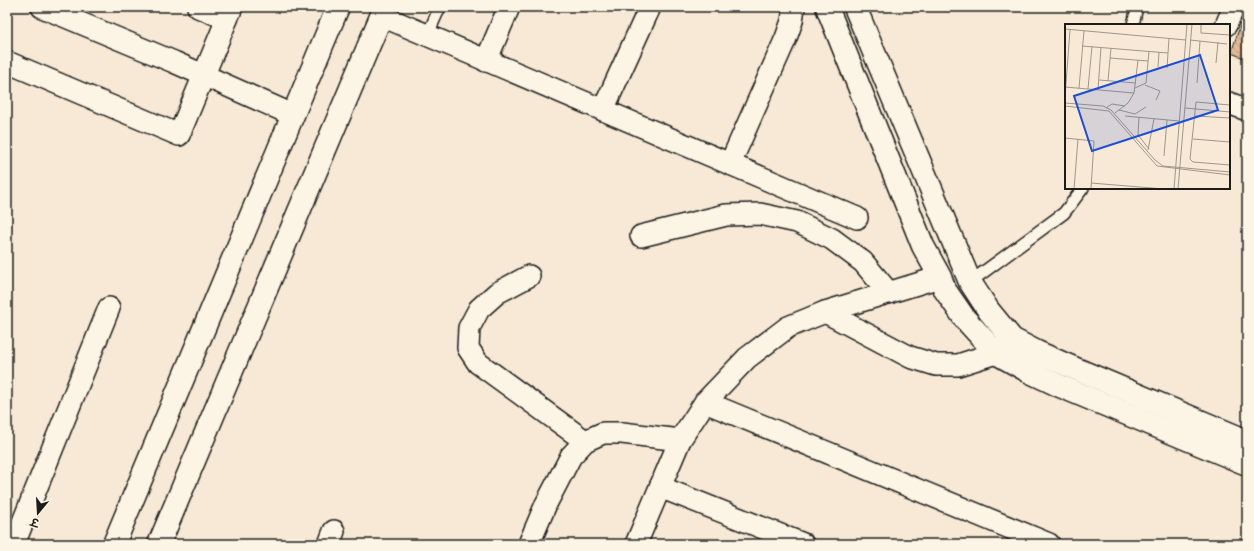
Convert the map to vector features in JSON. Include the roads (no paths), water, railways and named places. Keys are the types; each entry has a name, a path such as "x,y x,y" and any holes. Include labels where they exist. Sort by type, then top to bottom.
{"street":[{"path":"42,7 204,75 293,115"},
{"path":"7,62 179,135 230,13 198,7"},
{"path":"114,544 338,7"},
{"path":"486,61 509,7"},
{"path":"603,110 650,7"},
{"path":"730,164 786,38 792,21 794,7"},
{"path":"827,7 923,246 940,277 945,290 965,319 1004,346 1028,371 1060,386 1247,464"},
{"path":"855,7 970,282 989,311 1004,346"},
{"path":"1226,24 1234,7"},
{"path":"160,544 384,12 427,36 857,218"},
{"path":"1230,103 1247,110"},
{"path":"641,236 726,215 760,214 797,222 832,239 863,262 889,293"},
{"path":"529,276 497,293 480,309 469,328 468,348 478,363 585,441"},
{"path":"636,544 680,440 705,402 747,358 788,326 825,312 940,277"},
{"path":"14,544 109,308"},
{"path":"825,312 910,357 936,365 958,365 1004,346 1037,352 1247,441"},
{"path":"705,402 1022,539 1049,544"},
{"path":"529,544 546,504 571,456 585,441 603,433 622,433 680,440"},
{"path":"660,486 803,544"}],"lane":[{"path":"427,36 440,7"},
{"path":"1132,24 1137,7"},
{"path":"970,282 1064,213 1082,189"}]}
